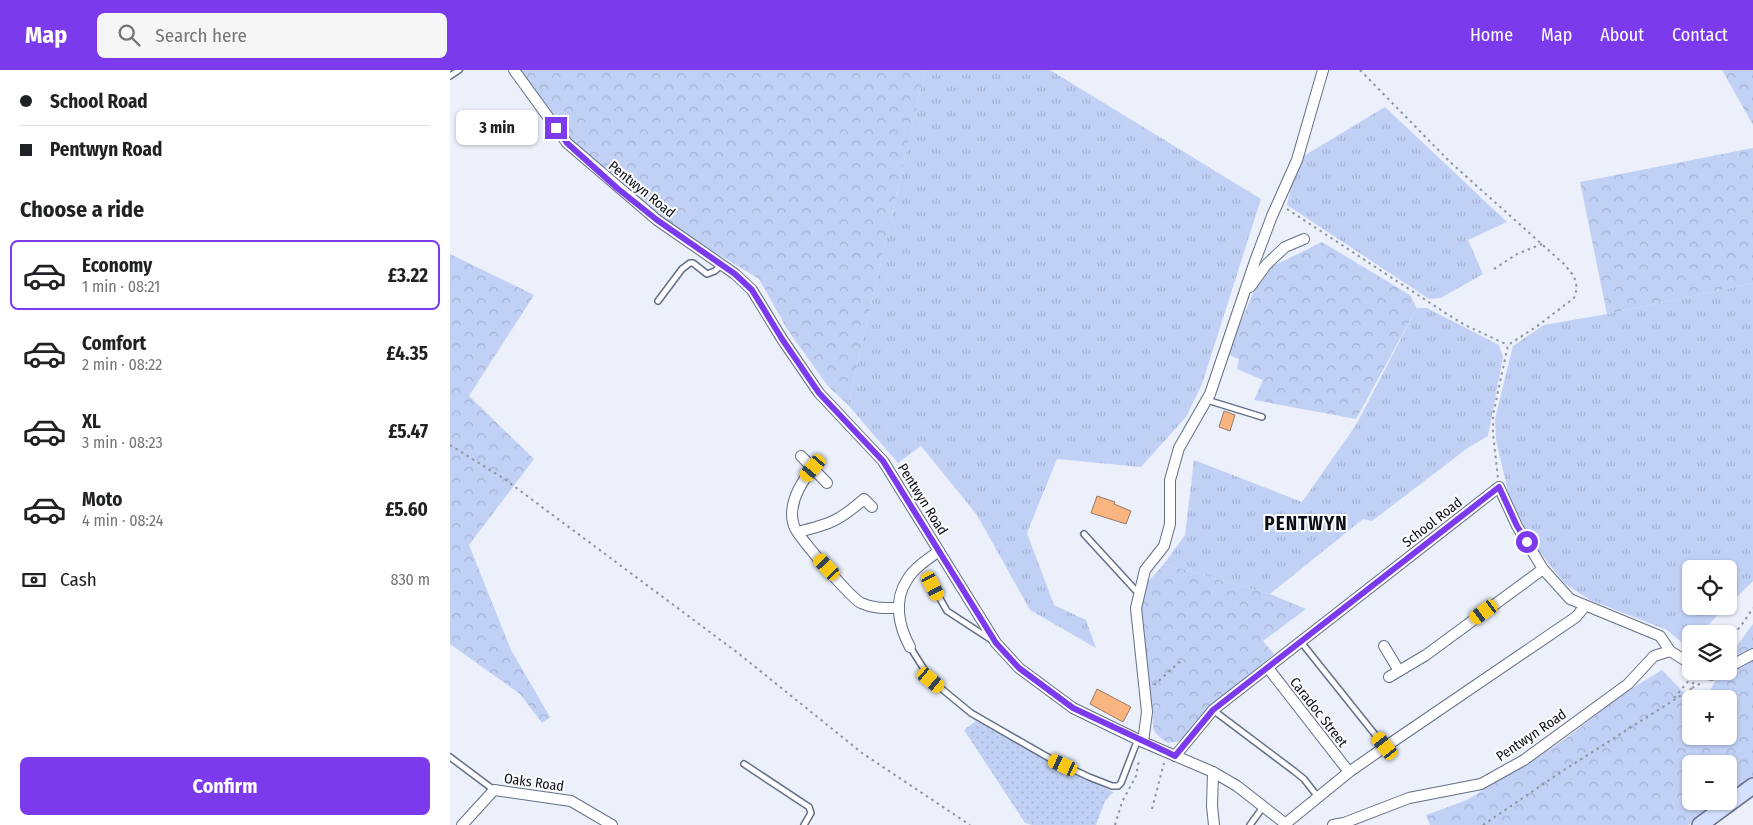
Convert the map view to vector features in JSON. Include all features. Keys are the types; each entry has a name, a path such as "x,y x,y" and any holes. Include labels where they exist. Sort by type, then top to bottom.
{"main road":[{"path":"1700,825 1753,786"}],"street":[{"name":"Pentwyn Road","path":"514,70 567,143 657,220 735,274 752,290 782,339 819,393 883,461 996,643 1019,668 1073,708 1140,741 1213,772 1237,786 1286,825"},
{"path":"1140,741 1147,712 1136,608 1145,570 1164,546 1170,524 1170,480 1179,448 1206,400 1262,243 1297,160 1323,70"},
{"path":"1227,341 1233,337 1250,286 1266,264 1285,247 1304,239"},
{"path":"801,456 827,483"},
{"path":"813,468 801,483 794,502 792,514 798,532 816,556 859,603 874,608 899,608"},
{"path":"1499,487 1517,526 1543,569 1570,599 1660,636 1670,651 1682,658"},
{"name":"School Road","path":"1171,754 1213,710 1499,487"},
{"path":"798,532 837,520 864,499 872,507"},
{"path":"910,647 902,633 899,617 900,599 906,580 939,551"},
{"path":"1389,678 1426,655 1543,569"},
{"path":"1286,825 1349,772 1576,617 1585,606"},
{"path":"1384,646 1399,671"},
{"name":"Pentwyn Road","path":"1333,825 1344,824 1409,798 1481,784 1524,760 1628,684 1654,656 1670,651"},
{"path":"1737,663 1753,654"},
{"name":"Caradoc Street","path":"1268,668 1349,772"},
{"path":"1213,772 1212,806 1214,825"},
{"name":"Oaks Road","path":"462,825 494,790 570,801 612,825"}],"lane":[{"path":"450,76 459,70"},
{"path":"658,301 682,270 690,263 707,274 715,271 721,265"},
{"path":"1206,400 1262,417"},
{"path":"1084,534 1139,594"},
{"path":"933,586 947,611 996,643"},
{"path":"1300,642 1385,746"},
{"path":"910,647 931,680 971,713 1051,759 1088,777 1112,786 1118,786 1140,741"},
{"path":"1213,710 1304,779 1318,797"},
{"path":"450,757 494,790"},
{"path":"744,764 809,807 811,813 804,825"},
{"path":"1250,825 1263,807"}],"path":[{"path":"1360,70 1450,162 1564,264 1574,276 1577,288 1574,298 1536,327 1508,345 1493,415 1493,434 1499,487"},
{"path":"1278,203 1447,314 1508,345"},
{"path":"1494,269 1517,254 1542,244"},
{"path":"450,445 504,478 699,624 862,753 970,825"},
{"path":"1737,630 1753,608"},
{"path":"1144,688 1155,684 1182,660"},
{"path":"1672,699 1690,680"},
{"path":"1483,825 1672,699 1691,689 1694,680"},
{"path":"1152,809 1171,754"}],"green space":[{"path":"520,70 925,70 848,405 827,385 787,329 759,279 696,243 621,185 572,141"},
{"path":"925,70 1050,70 1261,199 1202,384 1186,417 1141,467 1057,459 1027,533 1054,605 1086,620 1096,648 1030,610 977,515 921,446 898,463 848,405"},
{"path":"1722,70 1753,70 1753,125"},
{"path":"1385,107 1507,222 1468,240 1483,274 1441,298 1429,299 1287,205 1297,160"},
{"path":"1753,148 1753,283 1607,314 1580,182"},
{"path":"1322,242 1410,295 1417,308 1356,419 1254,400 1263,380 1237,369 1239,359 1227,354 1256,286 1273,266"},
{"path":"450,254 534,295 469,396 534,459 469,545 511,650 550,717 542,723 520,694 450,644"},
{"path":"1753,283 1753,581 1737,597 1737,560 1682,560 1682,615 1718,615 1708,625 1682,625 1682,643 1667,630 1590,600 1564,583 1532,542 1509,496 1496,440 1495,419 1513,346 1544,325 1607,314"},
{"path":"1417,308 1427,308 1499,345 1503,357 1488,436 1469,447 1372,521 1363,519 1270,594 1164,564 1185,535 1194,460 1302,502 1356,425"},
{"path":"1164,564 1270,594 1306,609 1263,641 1274,654 1209,707 1182,741 1168,743 1156,734 1153,728 1153,713 1138,619 1143,587"},
{"path":"1753,624 1753,780 1737,791 1737,755 1682,755 1682,810 1709,810 1688,825 1430,825 1426,815 1467,800 1564,740 1621,695 1662,670 1682,691 1682,745 1737,745 1737,690 1710,690 1716,680 1737,680 1737,645"},
{"path":"976,721 1037,755 1113,792 1105,801 1096,825 1032,825 1025,823 964,730"}],"building":[{"path":"1224,411 1235,415 1230,431 1219,427"},
{"path":"1097,496 1115,502 1114,504 1131,511 1126,524 1091,513"},
{"path":"1097,689 1131,707 1123,722 1090,704"}],"district":[{"name":"PENTWYN","path":"1306,523"}],"route":[{"path":"556,128 567,143 617,188 657,220 735,274 752,290 782,339 819,393 883,461 996,643 1019,668 1073,708 1175,756 1213,710 1499,487 1517,526 1527,542"}]}
